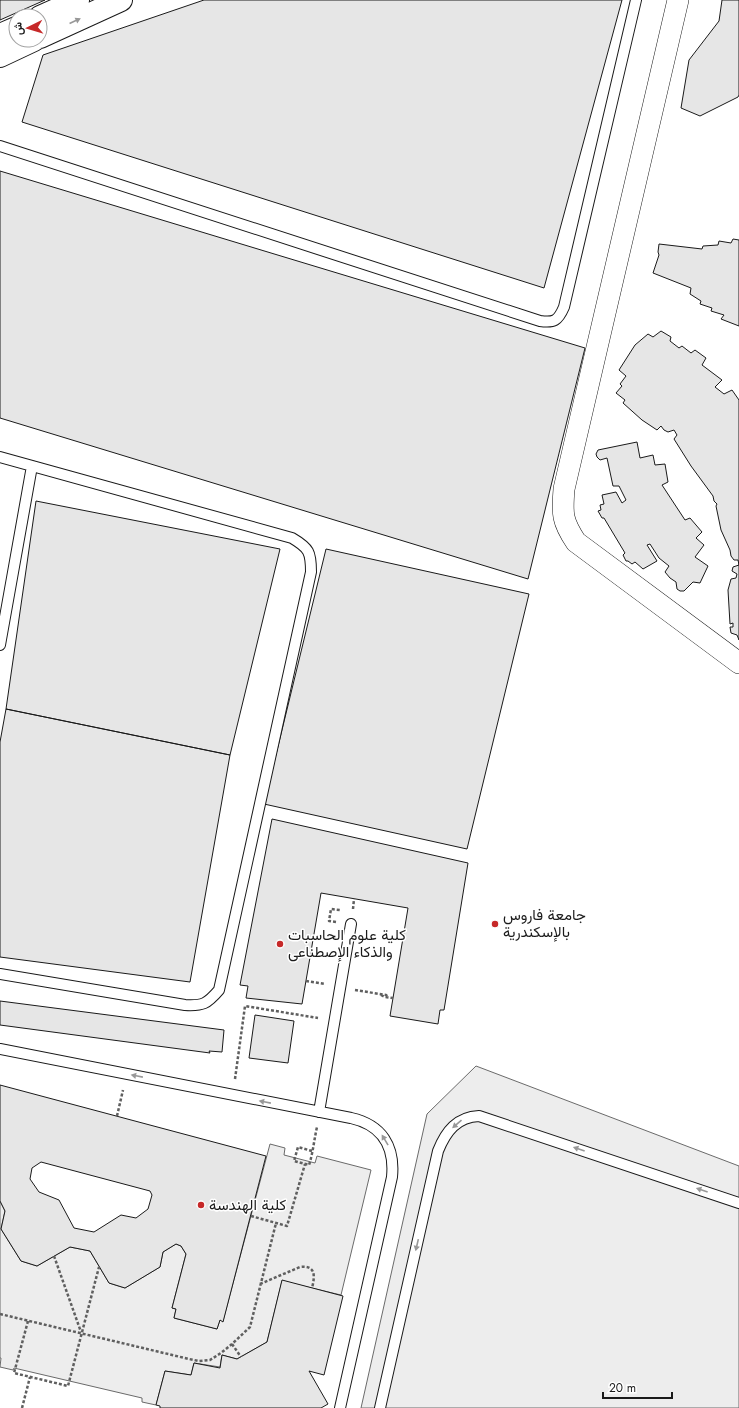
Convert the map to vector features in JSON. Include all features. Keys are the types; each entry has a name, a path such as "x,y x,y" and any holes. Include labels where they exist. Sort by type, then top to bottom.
{"street":[{"path":"48,13 78,0"},
{"path":"48,33 121,0"},
{"path":"678,0 566,482 562,508 566,527 576,542 739,662"},
{"path":"0,56 17,48"}],"lane":[{"path":"0,146 540,321 550,322 560,317 564,307 636,0"},
{"path":"0,456 292,538 304,546 311,557 311,572 219,990 210,1000 198,1006 0,974"},
{"path":"0,645 32,466"},
{"path":"319,1112 351,924"},
{"path":"0,1050 362,1120 381,1134 388,1144 392,1154 392,1177 340,1408"},
{"path":"380,1408 438,1151 446,1135 459,1120 469,1116 479,1116 739,1203"}],"path":[{"path":"329,918 331,909"},
{"path":"388,997 393,998"},
{"path":"233,1095 245,1006 335,1020"},
{"path":"118,1116 123,1092"},
{"path":"312,1151 298,1147 294,1161 309,1165 312,1151 319,1112"},
{"path":"251,1216 287,1226 305,1164"},
{"path":"0,1314 199,1361 210,1360 232,1344 250,1327 276,1223"},
{"path":"54,1256 82,1333"},
{"path":"260,1284 304,1266 311,1269 313,1272 314,1279 312,1288"},
{"path":"28,1321 14,1373 68,1386 99,1267"},
{"path":"232,1344 242,1357"},
{"path":"22,1408 30,1377"}],"shaded area":[{"path":"476,1066 739,1166 739,1408 361,1408 427,1114"},
{"path":"270,1144 285,1148 284,1155 315,1163 317,1156 371,1170 341,1295 282,1281 267,1342 237,1359 222,1355 220,1367 194,1363 191,1375 165,1371 156,1405 142,1402 142,1398 14,1368 13,1370 0,1367 0,1201 5,1211 1,1229 21,1261 37,1266 70,1247 90,1251 109,1283 125,1288 160,1267 163,1252 176,1244 181,1246 186,1254 172,1308 176,1309 174,1318 217,1329 220,1320 223,1321"}],"building":[{"path":"0,0 45,0 27,8 8,8 8,16 0,20"},
{"path":"204,0 622,0 544,288 22,122 43,55"},
{"path":"722,0 739,0 739,95 738,97 700,116 681,108 689,60 719,21"},
{"path":"0,171 585,348 528,579 0,418"},
{"path":"733,239 739,240 739,326 721,319 724,315 711,311 712,308 700,304 701,301 690,294 691,288 653,273 659,255 659,244 702,249 703,246 718,245 719,241 731,243"},
{"path":"661,331 671,337 670,341 679,348 682,346 691,353 695,350 706,358 702,365 722,380 715,387 724,394 732,390 739,400 739,565 738,560 734,560 731,556 730,550 721,530 716,506 717,504 674,439 677,435 674,430 668,432 661,426 657,430 642,420 623,403 625,400 616,393 622,386 620,384 626,376 619,370 635,345 648,334 653,337"},
{"path":"637,442 640,458 653,455 655,465 665,464 668,482 662,485 685,520 690,518 702,532 696,538 704,545 695,557 708,566 700,583 693,582 684,591 677,589 676,582 665,572 669,566 659,558 650,544 647,545 657,561 643,569 635,562 632,564 626,561 623,555 625,553 604,518 602,518 598,511 601,510 600,505 604,504 602,495 616,492 622,503 626,500 619,486 613,486 607,458 600,460 596,454 598,450"},
{"path":"36,501 280,549 230,755 6,709"},
{"path":"326,549 529,594 467,849 264,804"},
{"path":"739,565 739,640 737,635 731,633 730,627 733,627 733,623 730,624 728,590 731,579 736,578 737,574 732,571 733,567"},
{"path":"6,709 230,755 190,982 0,957 0,742"},
{"name":"كلية علوم الحاسبات والذكاء الإصطناعى","path":"272,819 468,863 444,1010 440,1010 438,1024 390,1016 408,908 321,893 302,1004 246,998 248,986 240,985"},
{"path":"0,1001 224,1030 222,1052 209,1051 210,1053 0,1025"},
{"path":"255,1015 294,1021 288,1063 249,1058"},
{"name":"كلية الهندسة","path":"0,1085 266,1156 223,1322 220,1320 217,1329 174,1318 176,1309 172,1308 186,1254 181,1246 176,1244 163,1252 160,1267 125,1288 109,1283 90,1251 70,1247 37,1266 21,1261 1,1229 5,1211 0,1201","holes":["41,1162 150,1191 152,1195 148,1209 136,1218 121,1215 94,1232 74,1228 59,1200 39,1192 30,1179 32,1168"]},
{"path":"282,1280 343,1296 324,1375 309,1371 328,1404 321,1408 160,1408 160,1406 156,1405 165,1371 191,1375 194,1363 220,1368 222,1355 237,1359 267,1342"}],"place":[{"name":"جامعة فاروس بالإسكندرية","path":"495,924"},
{"name":"كلية علوم الحاسبات والذكاء الإصطناعى","path":"280,944"},
{"name":"كلية الهندسة","path":"201,1205"}]}
